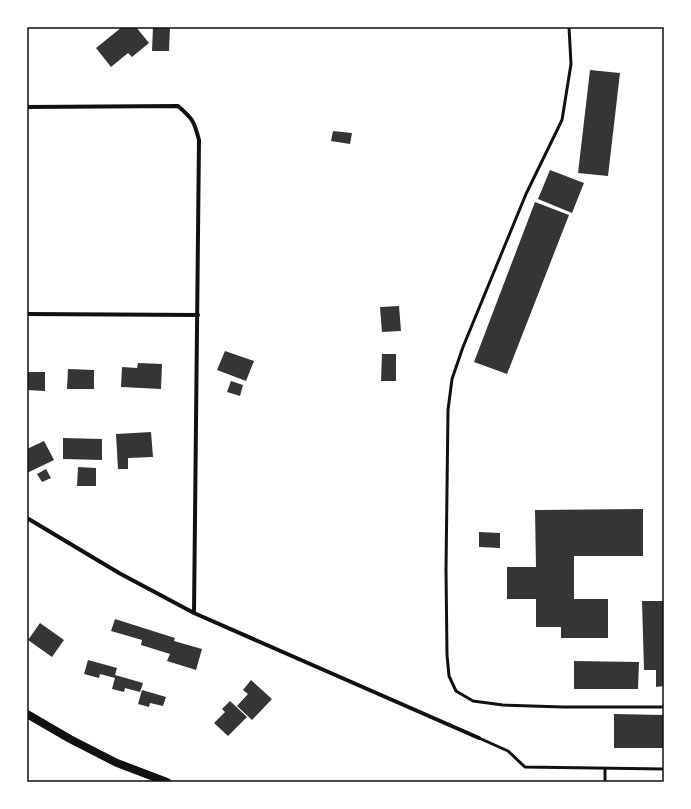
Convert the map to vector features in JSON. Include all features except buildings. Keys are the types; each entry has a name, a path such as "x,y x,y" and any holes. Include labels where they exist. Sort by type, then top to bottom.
{"main road":[{"path":"27,714 70,739 117,763 167,782"}],"street":[{"path":"27,107 178,106 195,122 199,140 194,613"},
{"path":"27,314 198,315"},
{"path":"27,518 118,573 194,613 478,738"}],"lane":[{"path":"569,27 571,64 562,120 523,201 463,347 452,379 447,418 446,586 447,655 449,676 456,691 473,701 503,705 664,707"},
{"path":"478,738 508,751 525,767 664,769"},
{"path":"605,769 605,782"}]}
